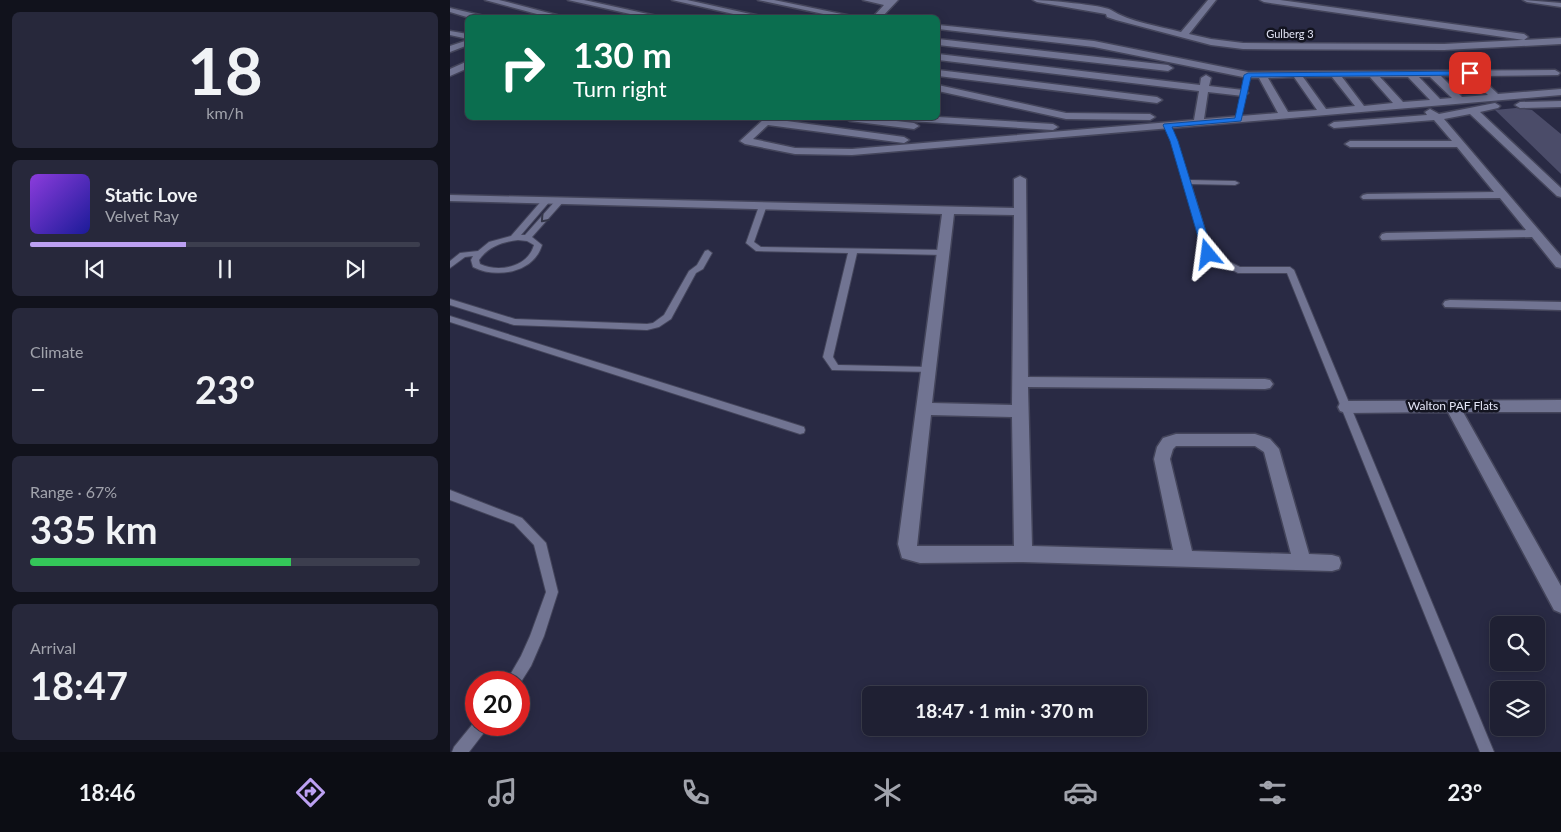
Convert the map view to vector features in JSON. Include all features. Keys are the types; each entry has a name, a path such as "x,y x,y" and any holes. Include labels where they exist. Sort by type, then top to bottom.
{"street":[{"path":"489,0 549,15"},
{"path":"676,0 751,15"},
{"path":"762,0 841,15"},
{"path":"867,0 892,2"},
{"name":"Gulberg 3","path":"1038,0 1109,12 1110,15 1119,18 1218,43 1243,46 1395,33 1535,38 1550,42"},
{"path":"1184,34 1212,0"},
{"name":"Gulberg 3","path":"1264,0 1278,1 1395,33 1550,42 1561,41"},
{"path":"1526,0 1561,5"},
{"path":"534,15 565,2 662,15 688,1"},
{"path":"879,15 892,2"},
{"path":"451,6 474,15"},
{"path":"1109,12 1191,25"},
{"path":"940,27 1094,44 1170,64"},
{"path":"940,85 979,32"},
{"path":"450,33 465,36"},
{"path":"940,42 1089,59 1208,67 1248,75 1552,73 1561,82"},
{"path":"1062,131 1094,44"},
{"path":"451,57 465,45"},
{"path":"451,57 465,59"},
{"path":"940,57 1204,88 1240,106 1285,116 1561,92"},
{"path":"1149,122 1170,64"},
{"path":"450,74 465,66"},
{"path":"1198,123 1208,67"},
{"path":"940,73 1167,125 1198,123 1240,106"},
{"path":"1470,73 1496,98"},
{"path":"1508,73 1534,95"},
{"path":"1372,74 1400,105"},
{"path":"1412,74 1437,102"},
{"path":"1433,74 1459,100"},
{"path":"1240,106 1248,75"},
{"path":"1262,75 1285,116"},
{"path":"1297,75 1324,113"},
{"path":"1335,75 1362,109"},
{"path":"940,88 1071,103 1157,100"},
{"path":"1420,104 1437,117 1561,264"},
{"path":"1334,125 1437,117 1492,106 1561,104"},
{"path":"1550,105 1561,114"},
{"path":"1472,110 1561,194"},
{"path":"902,144 767,120 745,140 795,151 852,152 902,144 923,144 1149,122"},
{"path":"902,144 915,120 1062,131"},
{"path":"923,144 943,121"},
{"path":"1350,144 1459,144"},
{"path":"1020,179 1020,411 1023,554"},
{"path":"1367,197 1502,196"},
{"path":"450,198 1021,212"},
{"path":"948,211 907,544 909,552 920,555 1023,554 1332,563"},
{"path":"1386,237 1536,233"},
{"path":"1450,304 1561,306"},
{"path":"1020,382 1265,384"},
{"path":"1452,406 1561,604"},
{"name":"Walton PAF Flats","path":"1346,407 1561,406"},
{"path":"924,409 1020,411"},
{"path":"1184,558 1162,460 1165,448 1169,442 1176,440 1255,440 1264,443 1271,450 1302,562"}],"lane":[{"path":"1167,125 1174,141 1208,254 1238,270 1290,270 1487,752"},
{"path":"1187,182 1236,183"},
{"path":"514,238 547,200"},
{"path":"527,238 560,201"},
{"path":"763,206 750,239 750,243 759,249 943,252"},
{"path":"450,266 463,255 478,253 494,243 514,238 534,240 538,245 538,251 533,257 514,268 490,271 481,269 476,265 475,260 478,253"},
{"path":"853,250 828,357 831,364 835,368 929,370"},
{"path":"450,302 514,322 647,327 656,325 668,317 693,271 700,267 708,253"},
{"path":"450,320 800,430"},
{"path":"450,495 518,521 540,543 552,592 538,636 520,671"},
{"path":"459,752 473,736"}],"building":[{"path":"1516,108 1532,110 1561,134 1561,174 1495,110"}],"route":[{"path":"1208,254 1174,141 1167,125 1238,120 1248,75 1470,73"}]}
